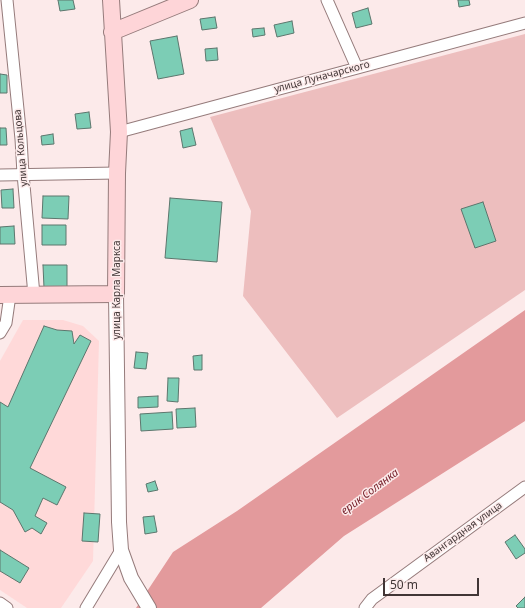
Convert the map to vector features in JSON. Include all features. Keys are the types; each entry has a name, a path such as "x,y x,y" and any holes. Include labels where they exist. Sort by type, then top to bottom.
{"main road":[{"name":"улица Карла Маркса","path":"111,0 118,132 116,294"},
{"path":"112,32 190,0"},
{"path":"5,295 116,294"}],"street":[{"name":"улица Кольцова","path":"7,0 21,139 34,295"},
{"path":"328,0 357,68"},
{"name":"улица Луначарского","path":"118,132 525,23"},
{"path":"0,175 117,172"},
{"name":"улица Карла Маркса","path":"116,294 119,522 121,550 131,578 149,608"},
{"path":"0,333 6,323 5,295"},
{"name":"Авангардная улица","path":"365,608 372,599 525,487"},
{"path":"86,608 121,550"},
{"path":"0,603 7,608"}],"shaded area":[{"path":"525,34 525,290 337,418 243,296 251,211 210,117"},
{"path":"23,320 63,320 83,326 99,341 93,561 61,608 27,608 0,590 0,361"}],"water":[{"name":"ерик Солянка","path":"525,310 525,421 344,536 261,608 136,608 173,552 237,511"}],"building":[{"path":"58,0 73,0 75,9 60,11"},
{"path":"458,0 469,0 470,5 459,7"},
{"path":"368,8 372,24 356,28 352,13"},
{"path":"215,17 217,28 202,30 200,19"},
{"path":"292,21 294,33 277,37 274,25"},
{"path":"264,28 265,35 253,37 252,29"},
{"path":"177,36 184,74 158,79 150,41"},
{"path":"217,48 218,60 206,61 205,49"},
{"path":"0,74 7,75 7,93 0,93"},
{"path":"89,112 91,128 77,129 75,114"},
{"path":"0,128 6,128 7,145 0,145"},
{"path":"192,128 196,145 183,148 180,131"},
{"path":"53,134 54,144 42,145 41,136"},
{"path":"13,189 14,208 2,208 1,190"},
{"path":"43,196 69,196 68,219 42,218"},
{"path":"170,198 222,202 217,262 165,258"},
{"path":"483,202 496,241 475,248 461,209"},
{"path":"42,225 66,225 66,245 42,245"},
{"path":"14,226 15,244 0,244 0,227"},
{"path":"43,265 67,265 67,287 44,288"},
{"path":"44,326 57,330 72,331 74,344 80,335 91,341 30,468 66,487 57,505 43,498 35,516 47,523 41,534 32,528 25,532 13,510 0,502 0,402 8,407"},
{"path":"136,352 148,353 146,369 134,368"},
{"path":"202,355 202,370 194,370 193,356"},
{"path":"168,378 179,378 178,402 167,401"},
{"path":"158,396 158,407 138,408 138,397"},
{"path":"195,408 196,427 177,428 176,409"},
{"path":"172,412 173,429 141,431 140,414"},
{"path":"155,481 158,490 148,492 146,484"},
{"path":"84,513 100,514 98,542 82,541"},
{"path":"154,516 157,532 145,534 143,517"},
{"path":"515,535 525,549 525,553 516,559 505,542"},
{"path":"0,550 29,568 20,583 0,571"},
{"path":"525,597 525,608 518,608 516,606"}]}
